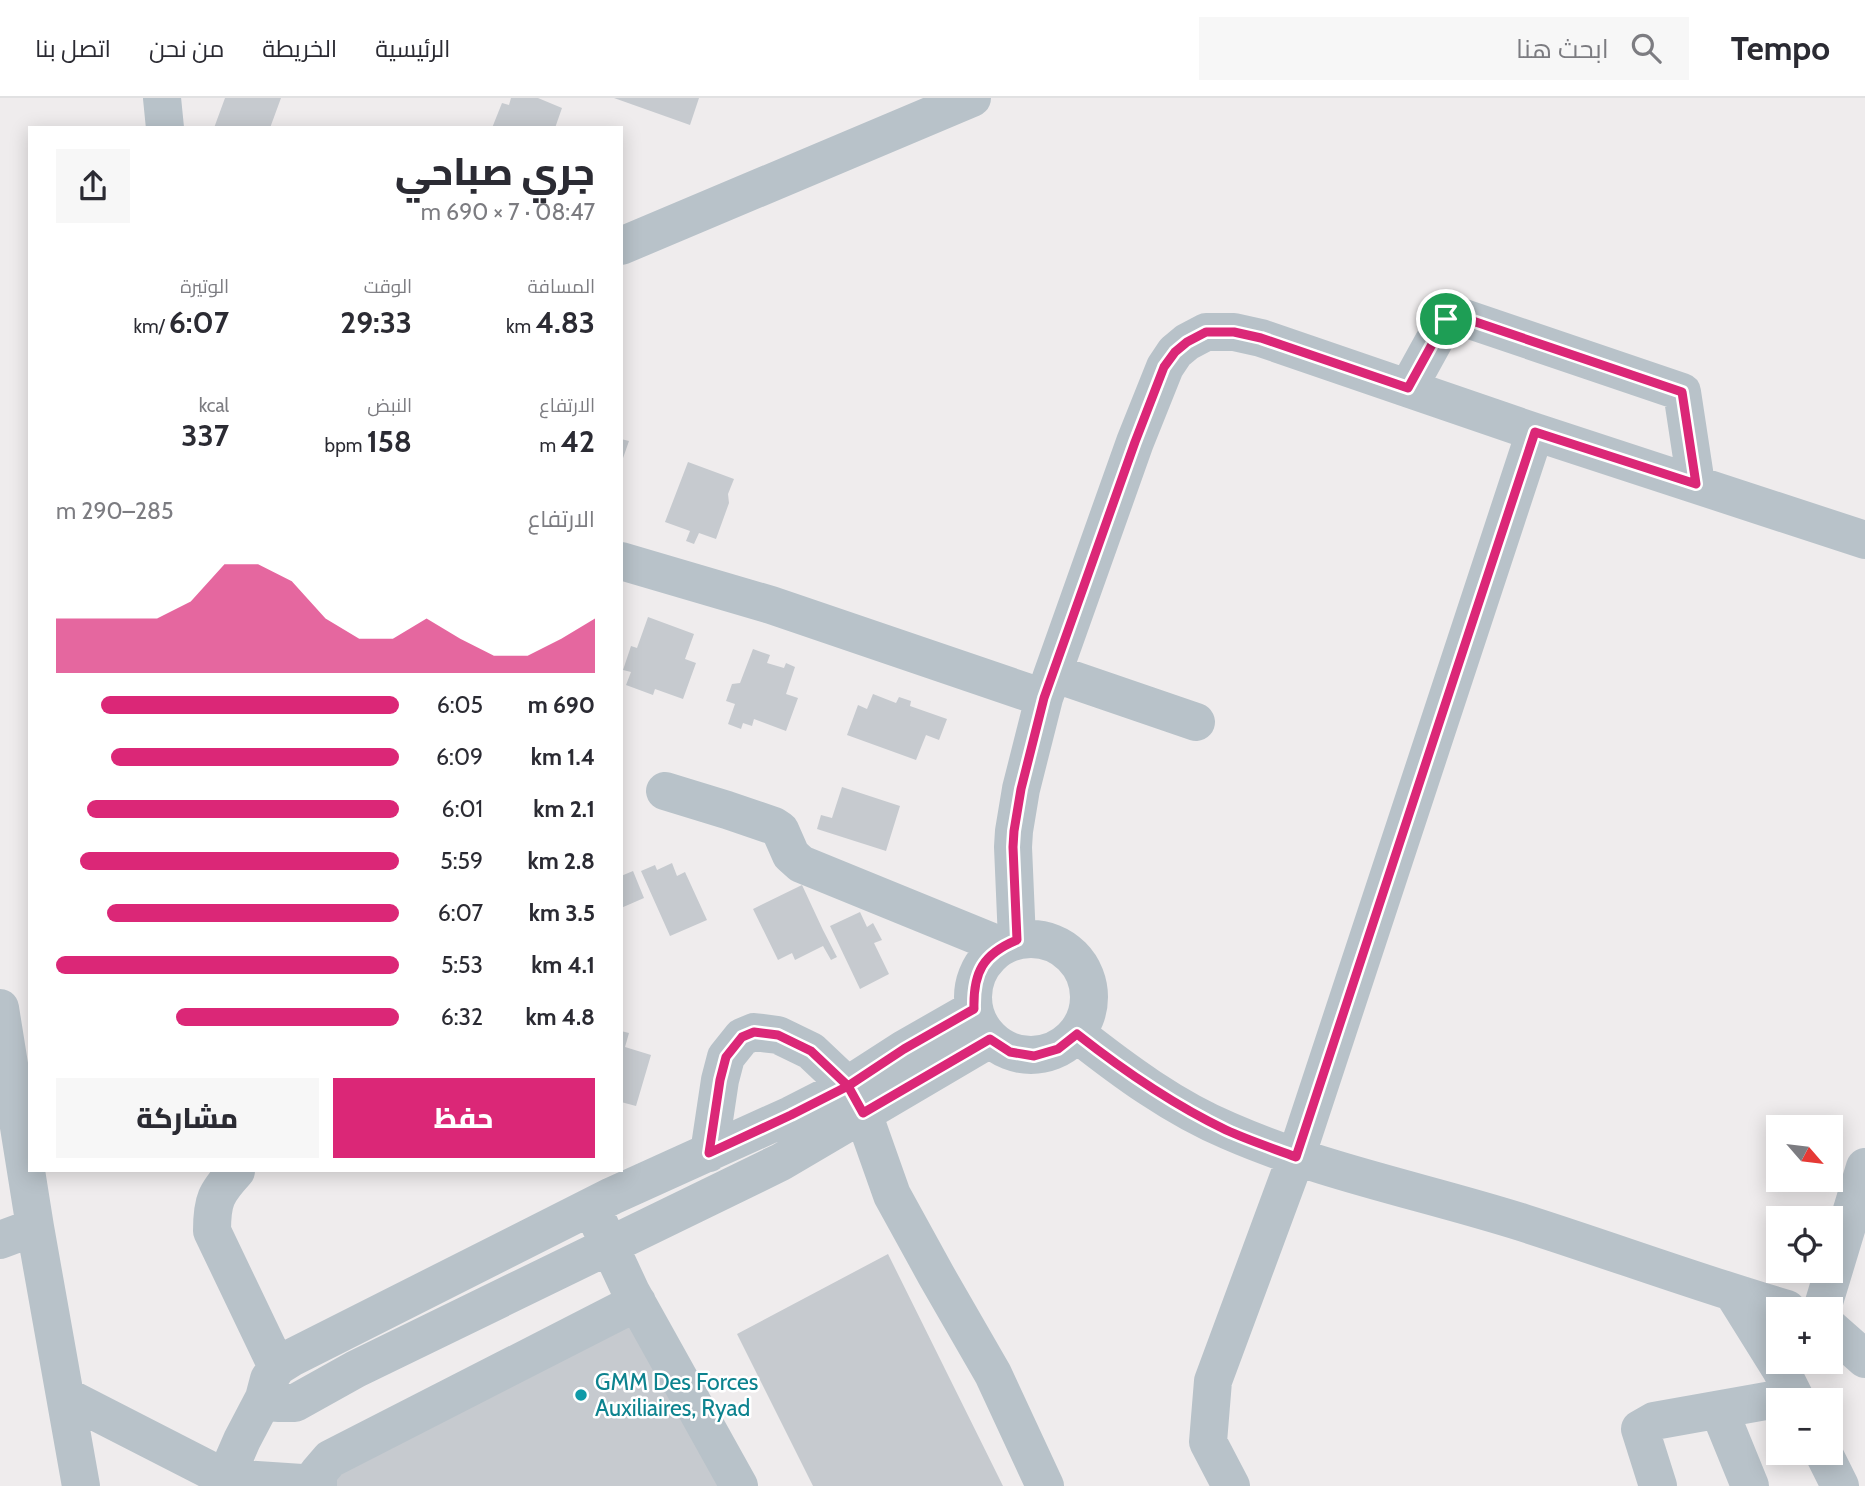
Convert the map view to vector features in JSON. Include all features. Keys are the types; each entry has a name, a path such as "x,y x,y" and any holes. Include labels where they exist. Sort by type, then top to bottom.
{"street":[{"path":"162,98 165,126"},
{"path":"623,245 972,98"},
{"path":"1408,388 1446,319 1461,317 1682,392 1696,484"},
{"path":"1009,943 1014,831 1021,789 1049,686 1130,454 1164,367 1187,342 1206,332 1234,332 1261,338 1535,432 1865,540"},
{"path":"1231,1486 1208,1441 1213,1381 1296,1157 1535,432"},
{"path":"623,562 1049,686 1196,722"},
{"path":"665,791 774,826 780,830 792,855 801,864 1009,943 1046,940 1072,954 1087,979 1089,1008 1077,1034 1058,1049 1034,1056 1010,1052 982,1024 973,990 978,973 988,958 1009,943"},
{"path":"0,1008 17,1234 65,1396 81,1486"},
{"path":"235,1172 216,1196 212,1231 278,1403 295,1403 356,1369 781,1162 855,1100 982,1024"},
{"path":"709,1153 726,1057 742,1037 754,1032 778,1035 811,1051 855,1100 892,1195 993,1374 1045,1486"},
{"path":"1077,1034 1158,1093 1228,1131 1296,1157 1524,1223 1766,1303"},
{"path":"219,1483 271,1383 293,1357 601,1191 709,1153 791,1115 855,1100"},
{"path":"1826,1297 1865,1167"},
{"path":"601,1191 637,1302 739,1486"},
{"path":"1733,1293 1790,1388"},
{"path":"65,1396 219,1483 318,1485 318,1473 330,1459 637,1302"},
{"path":"1843,1340 1865,1359"},
{"path":"1657,1486 1640,1429 1654,1421 1766,1403"},
{"path":"1719,1410 1750,1486"},
{"path":"1830,1465 1840,1486"}],"building":[{"path":"225,98 281,98 271,126 215,126"},
{"path":"511,98 538,98 562,108 556,126 493,126 502,103 509,105"},
{"path":"614,98 699,98 690,125"},
{"path":"623,440 629,441 623,458"},
{"path":"688,462 734,479 728,494 729,503 716,539 699,533 694,544 686,541 690,531 665,522"},
{"path":"648,617 694,634 685,659 696,663 683,699 655,689 653,695 626,685 631,672 623,670 631,646 637,648"},
{"path":"753,649 770,655 767,663 784,668 786,663 795,667 786,694 798,698 786,731 754,719 752,726 743,723 741,729 728,724 735,704 726,701 732,684 740,683"},
{"path":"873,694 896,703 899,697 911,701 910,706 947,719 939,740 926,735 916,760 847,735 858,705 867,709"},
{"path":"842,787 900,806 886,851 817,829 821,815 832,818"},
{"path":"672,863 677,876 685,872 707,920 670,936 641,871 655,865 657,870"},
{"path":"633,871 644,898 623,907 623,875"},
{"path":"802,885 837,957 831,960 823,946 795,960 792,953 778,960 753,909"},
{"path":"860,912 867,927 873,923 882,940 874,943 889,974 860,989 830,926"},
{"path":"623,1032 629,1033 625,1047 651,1055 636,1106 623,1103"},
{"path":"888,1254 1003,1486 813,1486 737,1334"},
{"name":"GMM Des Forces Auxiliaires, Ryad","path":"636,1313 729,1486 333,1486 328,1476"}],"place":[{"name":"GMM Des Forces Auxiliaires, Ryad","path":"581,1395"}],"route":[{"path":"1446,319 1408,388 1261,338 1234,332 1206,332 1175,352 1164,367 1135,442 1044,698 1021,789 1014,831 1017,940 1002,946 988,958 978,973 973,990 974,1009 904,1049 848,1086 811,1051 778,1035 754,1032 742,1037 726,1057 709,1153 848,1086 863,1113 990,1039 1010,1052 1034,1056 1058,1049 1077,1034 1158,1093 1193,1113 1228,1131 1296,1157 1535,432 1696,484 1682,392 1461,317 1446,319"}]}
